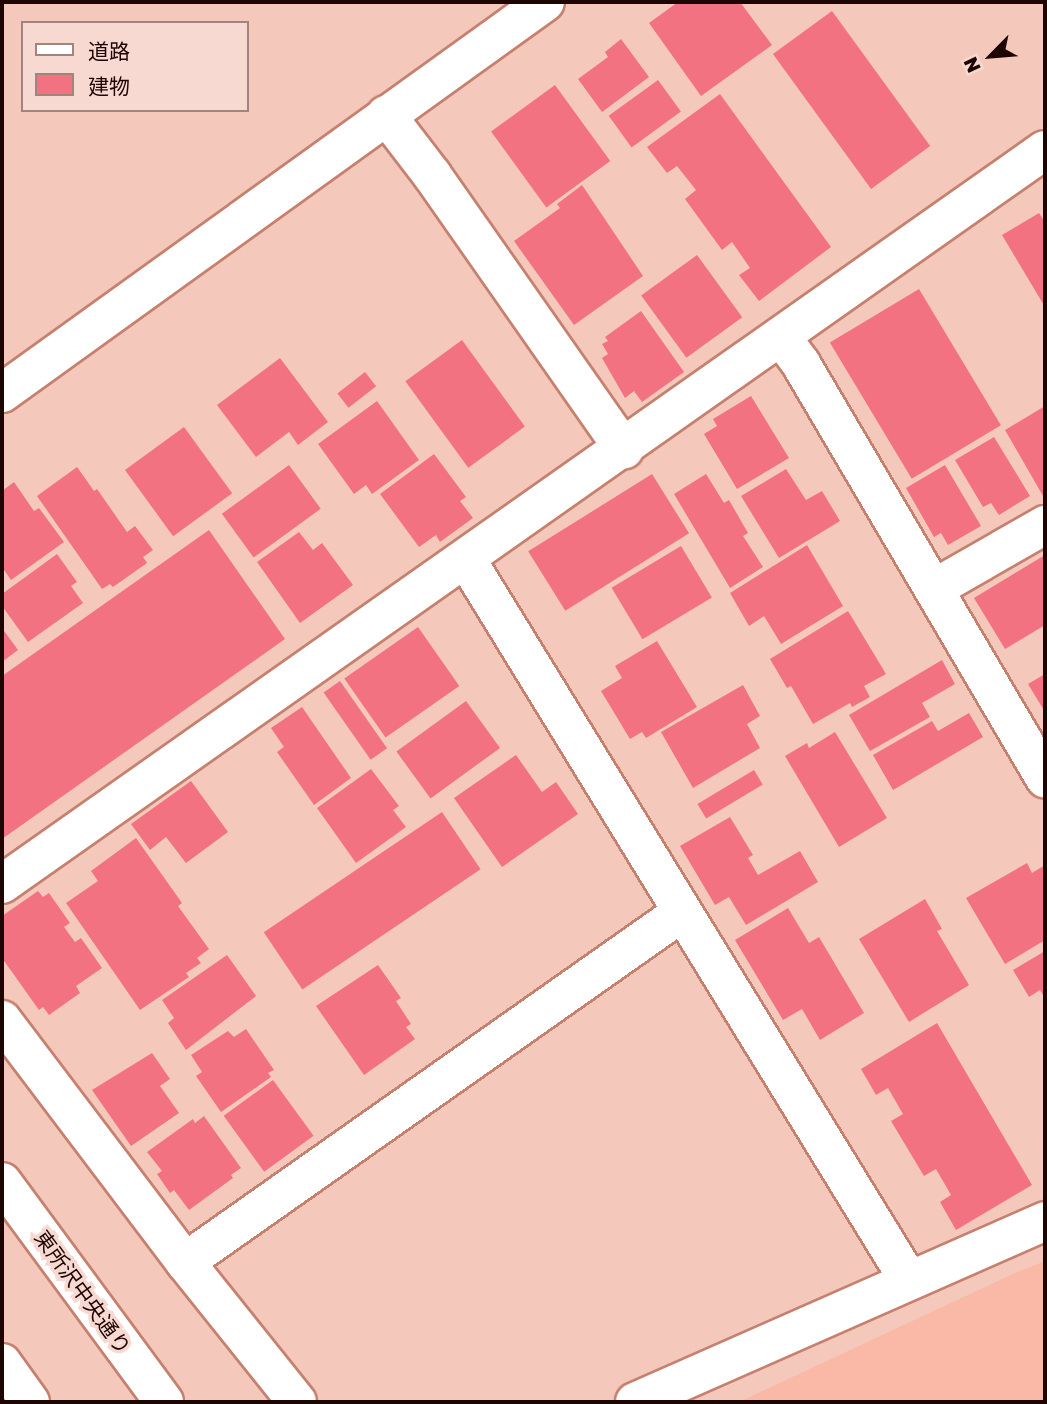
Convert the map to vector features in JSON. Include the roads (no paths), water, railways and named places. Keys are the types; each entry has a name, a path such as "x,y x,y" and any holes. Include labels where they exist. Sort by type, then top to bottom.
{"street":[{"path":"2,393 545,2"},
{"path":"386,116 432,175 624,449"},
{"path":"2,884 624,449 1045,150"},
{"path":"781,338 801,364 1045,779"},
{"path":"935,588 1045,525"},
{"path":"466,559 908,1279"},
{"path":"185,1262 681,913"},
{"path":"2,1020 185,1262 297,1402"},
{"name":"東所沢中央通り","path":"2,1182 164,1402"},
{"path":"635,1402 908,1279 1045,1221"},
{"path":"2,1363 30,1402"}]}
